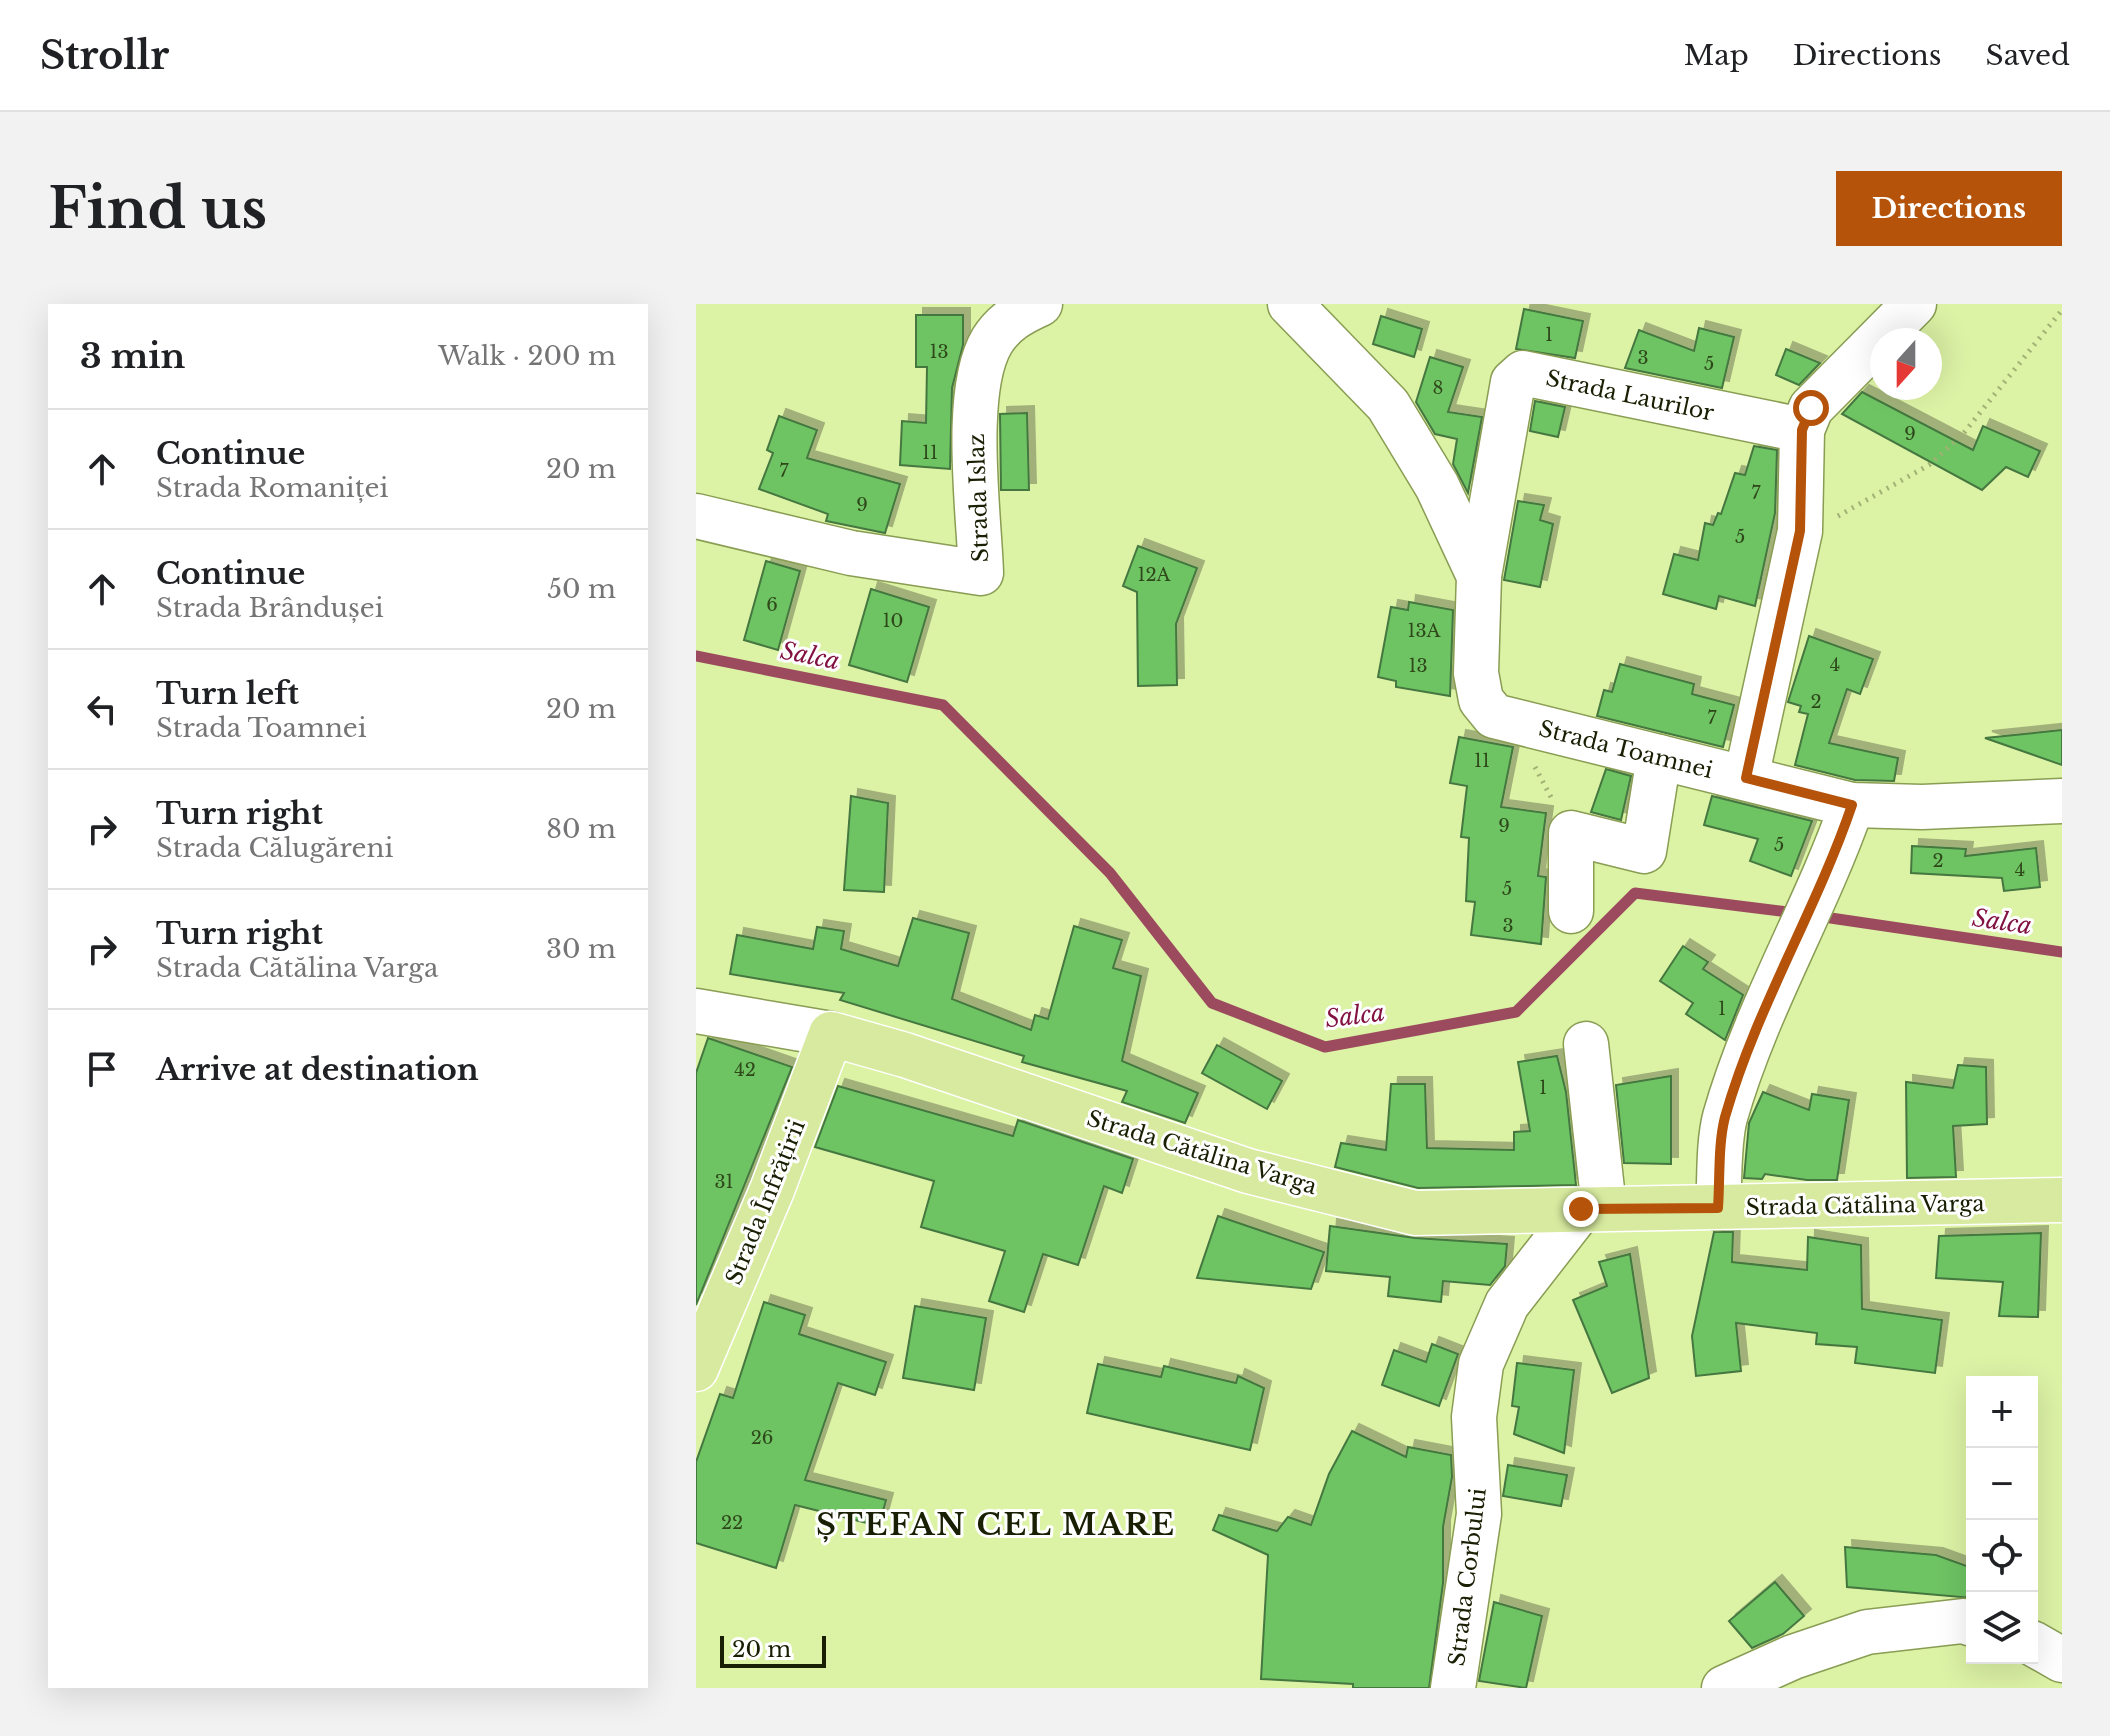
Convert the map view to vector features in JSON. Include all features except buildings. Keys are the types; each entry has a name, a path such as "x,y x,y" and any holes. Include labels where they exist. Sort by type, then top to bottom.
{"main road":[{"name":"Strada Cătălina Varga","path":"831,1034 905,1055 1248,1171 1415,1213 2062,1200"},
{"name":"Strada Înfrățirii","path":"696,1369 772,1190 831,1034"}],"street":[{"name":"Strada Islaz","path":"696,516 851,553 981,573 975,401 991,342 1013,317 1040,304"},
{"path":"1290,304 1388,405 1437,486 1479,576 1476,673 1481,700 1501,718"},
{"path":"1746,778 1800,531 1802,430 1811,408 1914,304"},
{"name":"Strada Laurilor","path":"1479,576 1513,382 1523,373 1802,430"},
{"name":"Strada Toamnei","path":"1501,718 1852,805 1922,807 2062,801"},
{"path":"1571,911 1571,833 1644,851 1659,757"},
{"path":"1718,1208 1724,1120 1782,963 1832,864 1852,805"},
{"path":"696,1011 831,1034"},
{"path":"1586,1044 1592,1208"},
{"name":"Strada Corbului","path":"1453,1688 1479,1514 1474,1417 1481,1364 1507,1304 1592,1208"},
{"path":"1724,1688 1793,1657 1867,1632 1966,1622"},
{"path":"2038,1646 2062,1660"}],"path":[{"path":"1800,531 1843,514 1929,465 1963,434 2062,310"},
{"path":"1501,718 1571,833"}],"waterway":[{"name":"Salca","path":"696,656 943,705 1110,873 1212,1003 1325,1047 1516,1012 1635,893 1796,913"},
{"name":"Salca","path":"1817,916 2062,952"}],"district":[{"name":"ȘTEFAN CEL MARE","path":"996,1525"}],"route":[{"path":"1581,1209 1718,1208 1724,1120 1782,963 1832,864 1852,805 1746,778 1800,531 1802,430 1811,408"}]}
